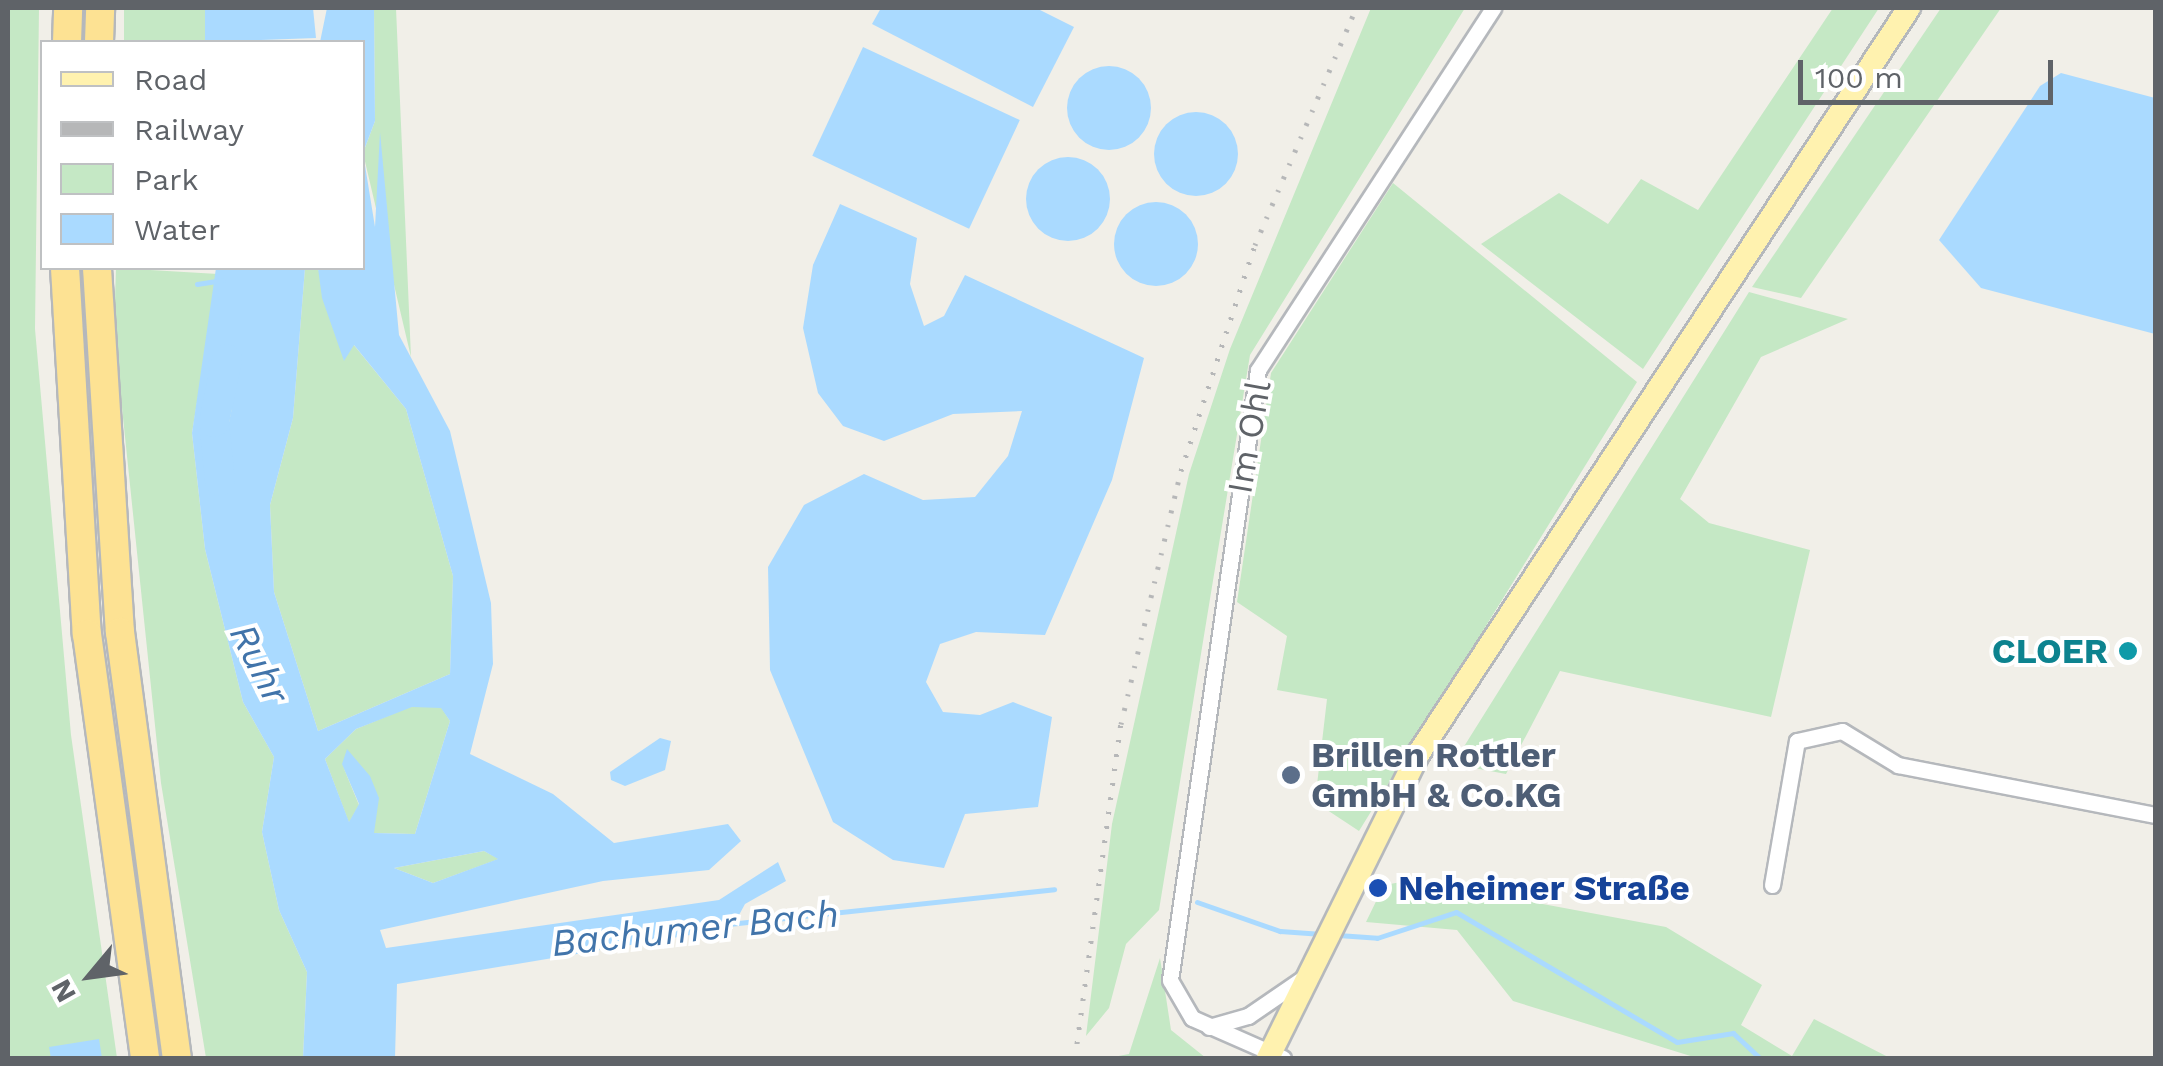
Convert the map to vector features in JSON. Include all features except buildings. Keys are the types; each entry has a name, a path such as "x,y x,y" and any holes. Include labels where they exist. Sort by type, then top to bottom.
{"highway":[{"path":"67,40 68,8"},
{"path":"99,40 100,8"},
{"path":"65,270 87,634 144,1058"},
{"path":"96,270 120,632 176,1058"}],"main road":[{"path":"1274,1057 1307,976 1419,753 1909,8"}],"street":[{"name":"Im Ohl","path":"1209,1027 1172,993 1175,930 1258,370 1492,8"},
{"path":"1772,885 1797,741 1842,731 1898,764 2156,815"},
{"path":"1209,1027 1260,1010 1307,976"},
{"path":"1209,1027 1274,1057"}],"green space":[{"path":"8,8 39,8 35,329 71,735 117,1058 8,1058"},
{"path":"124,8 205,8 205,40 124,40"},
{"path":"374,8 396,8 411,357 365,162 365,148 375,121"},
{"path":"1371,8 1465,8 1250,355 1159,910 1126,944 1109,1008 1086,1036 1112,824 1189,474 1230,349"},
{"path":"1833,8 1879,8 1643,369 1481,244 1559,193 1608,224 1641,179 1698,210"},
{"path":"1941,8 2001,8 1801,298 1752,287"},
{"path":"1393,183 1637,382 1359,831 1315,802 1327,699 1277,690 1287,636 1237,602 1271,373"},
{"path":"116,270 218,274 192,433 205,549 243,702 274,757 262,832 279,910 307,972 303,1058 206,1058 161,783 114,331"},
{"path":"305,270 319,270 344,360 353,344 406,409 453,576 450,674 318,731 274,592 270,505 293,418"},
{"path":"1749,292 1848,319 1761,357 1680,499 1709,523 1810,550 1771,717 1560,671 1506,774 1453,764"},
{"path":"216,394 232,408 221,462 210,420"},
{"path":"412,706 441,707 450,721 415,834 373,833 342,764 359,805 349,823 325,759 356,729"},
{"path":"484,851 499,859 433,883 394,868"},
{"path":"1413,880 1666,927 1762,985 1741,1025 1792,1056 1814,1019 1890,1058 1697,1058 1513,1001 1457,930 1366,922 1384,885"},
{"path":"1160,958 1171,1030 1206,1058 1108,1058 1129,1054"}],"water":[{"path":"205,8 313,8 316,38 205,40"},
{"path":"327,8 374,8 375,121 365,148 365,40 320,40"},
{"path":"881,8 1036,8 1074,27 1033,107 872,24"},
{"path":"863,47 1020,120 969,229 812,156"},
{"path":"1109,66 1125,69 1139,78 1148,92 1148,124 1139,138 1125,147 1109,150 1093,147 1079,138 1070,124 1067,108 1070,92 1079,78 1093,69"},
{"path":"2061,73 2155,98 2155,334 1981,288 1939,240 2040,86"},
{"path":"1196,112 1212,115 1226,124 1235,138 1235,170 1226,184 1212,193 1196,196 1180,193 1166,184 1157,170 1154,154 1157,138 1166,124 1180,115"},
{"path":"380,132 399,335 450,431 491,603 493,664 470,754 553,794 614,843 728,824 741,841 709,870 603,881 380,930 386,948 719,900 778,862 786,881 745,904 732,928 397,984 395,1058 303,1058 307,972 279,910 262,832 274,757 243,702 205,549 192,433 216,270 305,270 293,418 270,505 274,592 318,731 450,674 453,576 406,409 354,345 344,361 322,298 318,270 365,270 365,165 375,227","holes":["216,395 232,408 221,460 210,420","412,707 441,708 450,721 415,834 374,833 379,798 370,776 347,749 342,764 359,804 349,822 325,759 356,729","484,851 498,859 433,883 394,868"]},
{"path":"1068,157 1084,160 1098,169 1107,183 1107,215 1098,229 1084,238 1068,241 1052,238 1038,229 1029,215 1026,199 1029,183 1038,169 1052,160"},
{"path":"1156,202 1172,205 1186,214 1195,228 1195,260 1186,274 1172,283 1156,286 1140,283 1126,274 1117,260 1114,244 1117,228 1126,214 1140,205"},
{"path":"840,204 917,238 910,284 924,326 944,316 965,275 1144,358 1112,480 1045,635 976,632 940,644 926,682 943,712 980,715 1013,702 1052,717 1038,807 965,814 944,868 893,860 833,822 770,670 768,567 804,505 864,474 923,500 975,497 1008,456 1022,411 953,414 884,441 843,426 818,393 803,328 813,265"},
{"path":"660,738 671,741 665,770 625,786 611,780 610,772"},
{"path":"99,1039 102,1058 51,1058 49,1047"}],"waterway":[{"path":"197,284 223,280"},
{"name":"Ruhr","path":"220,481 214,422 227,359"},
{"name":"Bachumer Bach","path":"729,924 1054,889"},
{"name":"Bachumer Bach","path":"1197,902 1280,931 1322,934"},
{"name":"Bachumer Bach","path":"1338,935 1377,938 1456,912 1677,1042 1733,1033 1760,1058"}],"railway":[{"path":"1075,1058 1121,724 1181,471 1255,245 1356,8"}],"place":[{"name":"CLOER","path":"2128,651"},
{"name":"Brillen Rottler GmbH & Co.KG","path":"1291,775"},
{"name":"Neheimer Straße","path":"1378,888"}]}
